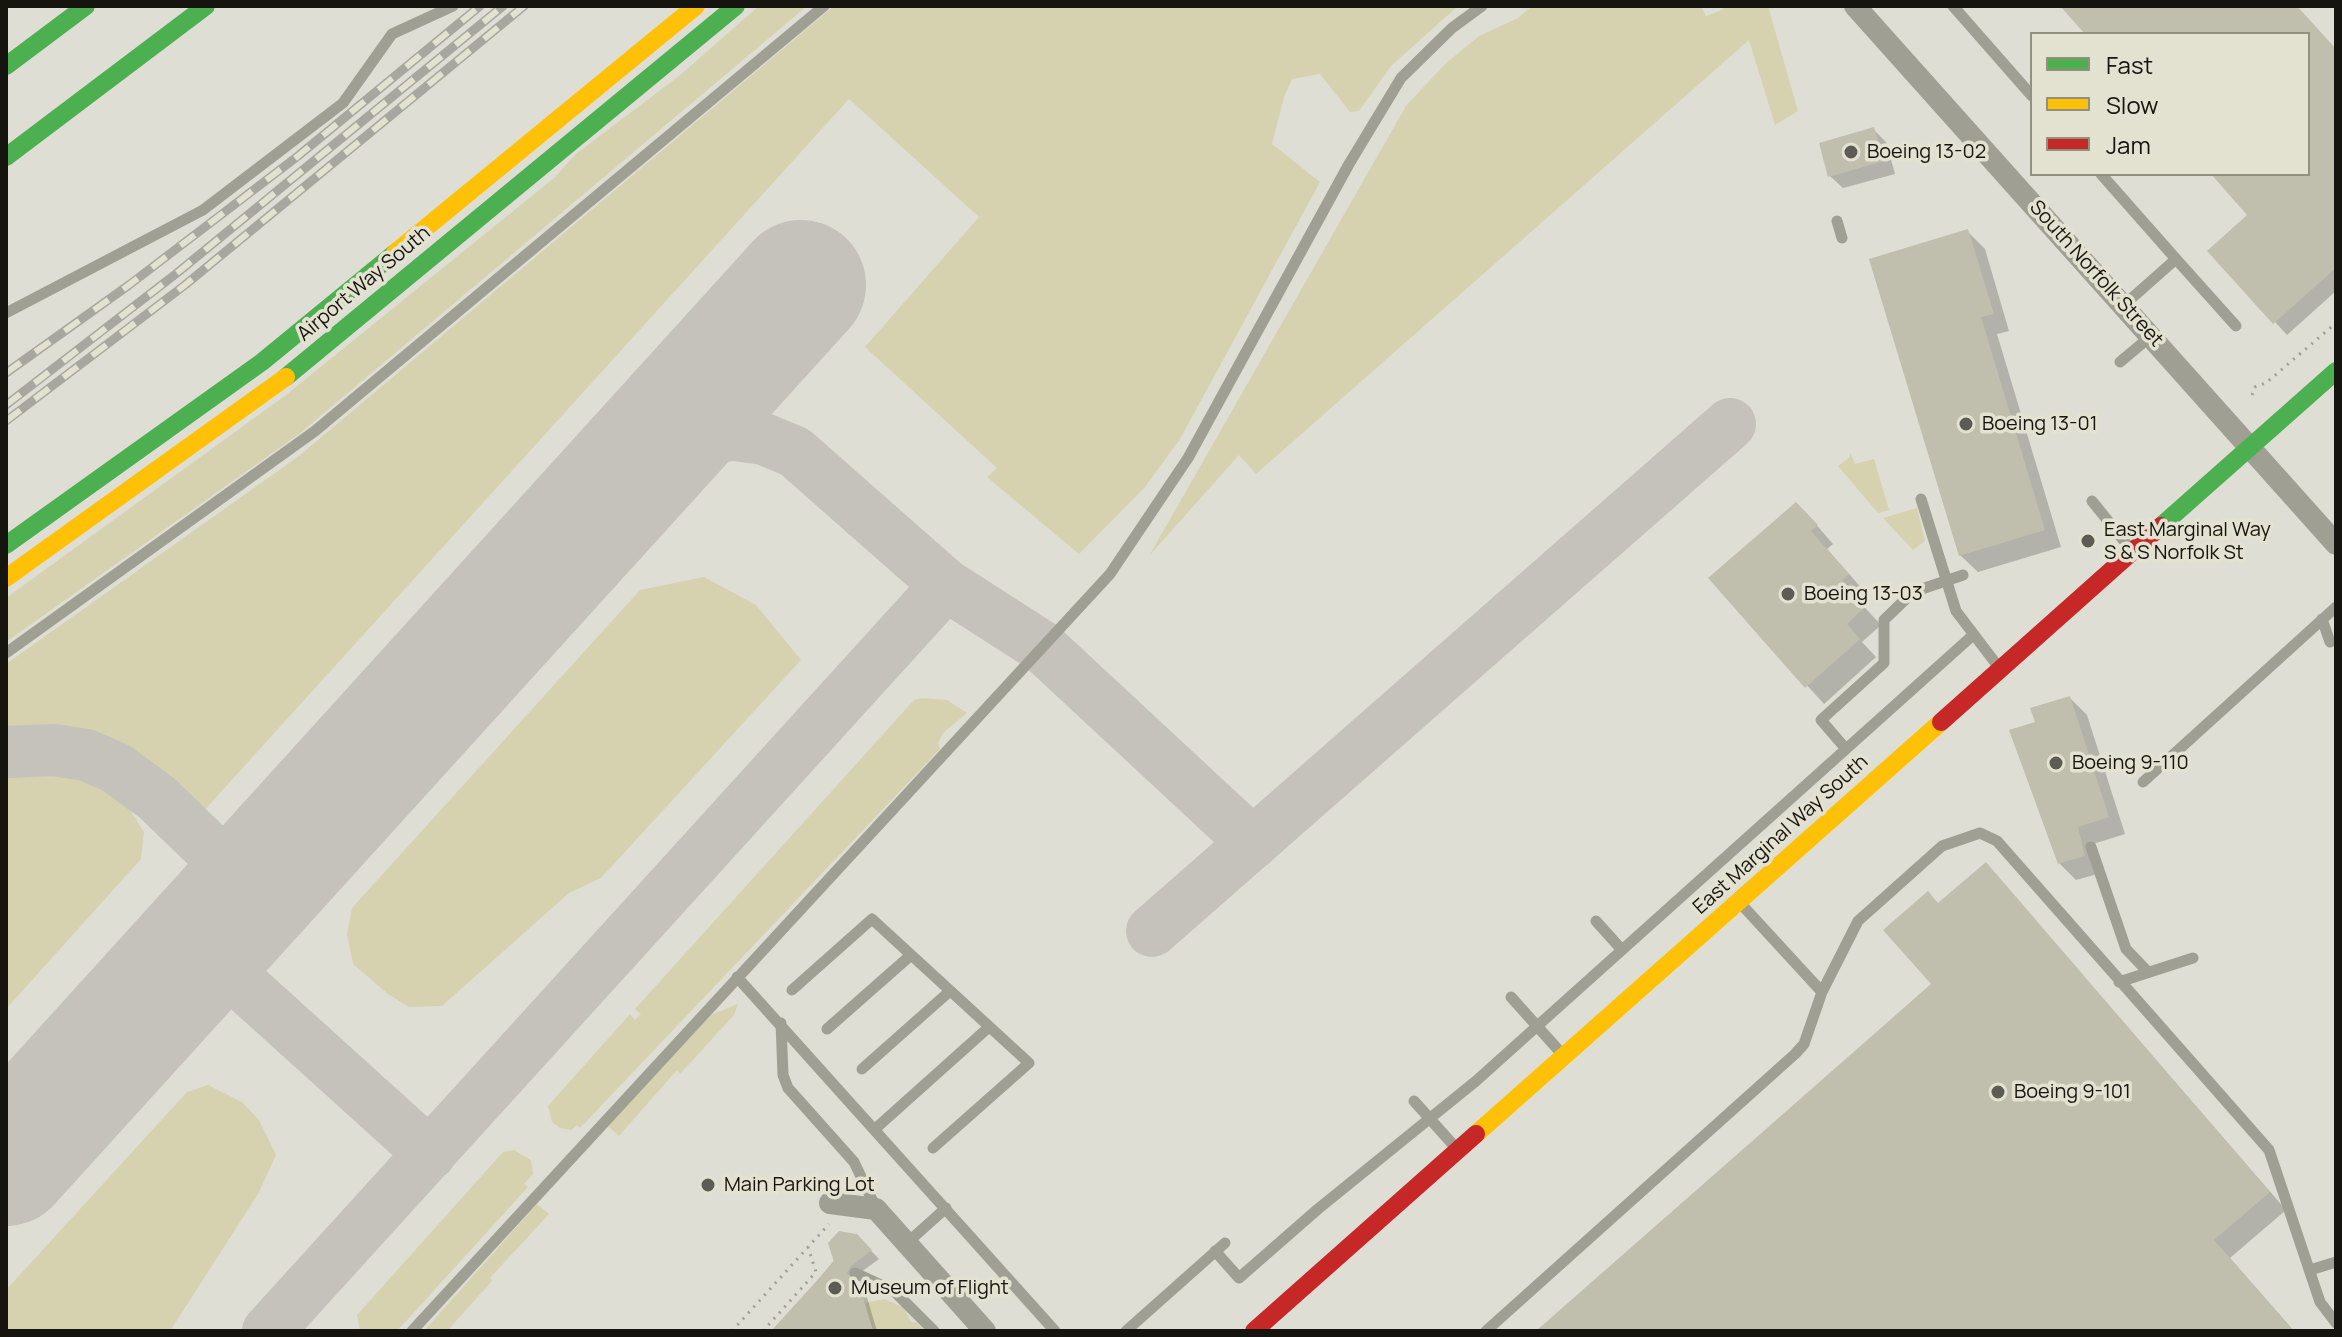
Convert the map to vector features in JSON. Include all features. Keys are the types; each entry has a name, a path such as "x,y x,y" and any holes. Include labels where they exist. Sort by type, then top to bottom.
{"main road":[{"path":"6,66 86,6"},
{"path":"6,157 206,6"},
{"name":"Airport Way South","path":"6,545 262,362 696,6"},
{"name":"Airport Way South","path":"6,578 273,388 736,6"},
{"name":"East Marginal Way South","path":"1254,1331 2336,371"}],"street":[{"name":"South Norfolk Street","path":"1866,10 2336,544"},
{"path":"830,1203 876,1209 985,1331"}],"lane":[{"path":"6,313 203,210 343,103 392,34 453,6"},
{"path":"6,653 315,431 824,6"},
{"path":"412,1331 1110,574 1188,458 1349,164 1401,78 1482,6"},
{"path":"1953,6 2030,94"},
{"path":"2103,176 2236,326"},
{"path":"1837,221 1842,238"},
{"path":"2124,305 2176,259"},
{"path":"2120,362 2152,335"},
{"path":"1921,499 1956,611 2000,669"},
{"path":"2092,501 2131,550"},
{"path":"1846,749 1821,720 1884,663 1884,620 1913,592 1963,575"},
{"path":"2143,782 2336,607"},
{"path":"2322,619 2330,642"},
{"path":"1126,1331 1220,1247 1239,1278 1537,1026 1972,636"},
{"path":"1486,1331 1795,1054 1804,1044 1822,992 1858,921 1942,846 1980,833 1997,841 2269,1150 2320,1302 2336,1323"},
{"path":"2091,847 2126,949 2148,972"},
{"path":"1739,902 1822,992"},
{"path":"792,990 872,919 1029,1063 933,1148"},
{"path":"1596,921 1622,950"},
{"path":"827,1029 911,955"},
{"path":"2119,982 2193,958"},
{"path":"737,977 1055,1331"},
{"path":"862,1069 950,991"},
{"path":"1511,997 1565,1057"},
{"path":"781,1023 783,1075 788,1088 854,1162 876,1209"},
{"path":"875,1129 989,1027"},
{"path":"1414,1101 1459,1152"},
{"path":"907,1243 946,1208"},
{"path":"2310,1270 2336,1262"},
{"path":"855,1273 894,1291 934,1331"}],"path":[{"path":"2252,395 2255,387 2266,383 2336,323"},
{"path":"732,1331 830,1223 830,1203"},
{"path":"763,1331 816,1272 808,1247"}],"shaded area":[{"path":"759,6 807,6 299,434 6,642 6,598 286,395 554,178 576,154 679,76"},
{"path":"834,6 1458,6 1391,66 1359,111 1350,112 1320,74 1292,79 1272,144 1320,182 1180,439 1145,487 1079,554 987,477 997,468 865,347 979,217 849,99 200,815 155,772 113,748 66,736 6,739 6,664 299,456"},
{"path":"1532,6 1701,6 1706,16 1722,10 1724,6 1768,6 1798,111 1775,125 1749,40 1256,474 1239,455 1149,556 1406,106 1445,64 1479,36 1518,18"},
{"path":"1850,452 1855,464 1874,459 1889,510 1878,513 1838,466 1850,457"},
{"path":"1917,508 1925,541 1913,550 1883,518"},
{"path":"704,577 756,605 801,660 601,878 569,893 442,1006 409,1007 388,994 353,964 347,934 352,908 640,590"},
{"path":"914,700 947,700 967,713 944,732 938,743 940,749 580,1128 577,1125 571,1130 560,1128 552,1122 548,1106 630,1014 635,1020 641,1014 635,1009"},
{"path":"19,767 63,771 103,784 125,802 144,832 141,859 6,1009 6,772"},
{"path":"738,1004 734,1015 680,1074 677,1070 619,1136 608,1126 711,1015"},
{"path":"208,1085 242,1102 259,1120 276,1155 258,1194 170,1331 6,1331 6,1290 187,1092"},
{"path":"514,1150 531,1160 533,1174 524,1184 528,1187 397,1331 360,1331 357,1315 503,1152"},
{"path":"537,1204 549,1214 490,1278 492,1281 447,1331 424,1331"},
{"path":"885,1299 904,1308 911,1322 916,1322 925,1331 873,1331 864,1303"}],"building":[{"path":"2060,6 2297,6 2336,49 2336,268 2273,324 2207,251 2247,215 2213,176 2310,176 2310,32 2083,32"},
{"name":"Boeing 13-02","path":"1874,127 1884,161 1828,177 1819,143"},
{"name":"Boeing 13-01","path":"1968,229 1994,314 1981,317 2045,530 1959,556 1869,259"},
{"name":"Boeing 13-03","path":"1796,502 1818,525 1811,531 1849,574 1842,581 1865,607 1847,624 1860,639 1805,688 1708,578"},
{"name":"Boeing 9-110","path":"2070,696 2109,817 2078,827 2085,856 2058,864 2009,730 2035,722 2030,708"},
{"name":"Boeing 9-101","path":"1986,862 2270,1192 2214,1240 2294,1331 1536,1331 1931,984 1883,930 1928,891 1938,903"},
{"name":"Museum of Flight","path":"839,1231 857,1234 872,1250 847,1273 859,1284 873,1331 771,1331 834,1262 828,1243"}],"taxiway":[{"path":"1152,931 1730,424"},
{"path":"626,477 679,442 701,437 735,435 764,439 795,452 946,585 1041,646 1253,843"},
{"path":"268,1331 946,585"},
{"path":"6,752 54,750 86,755 116,768 157,798 251,889"},
{"path":"201,947 430,1154"}],"runway":[{"path":"6,1161 801,285"}],"railway":[{"path":"6,373 129,285 298,156 480,6"},
{"path":"6,405 177,273 503,6"},
{"path":"6,421 185,285 524,6"}],"traffic: fast":[{"path":"6,66 86,6"},
{"path":"6,157 206,6"},
{"path":"286,377 736,6"},
{"path":"6,545 262,362 395,253"},
{"path":"2161,526 2336,371"}],"traffic: slow":[{"path":"395,253 696,6"},
{"path":"6,578 286,377"},
{"path":"1476,1134 1941,722"}],"traffic: jam":[{"path":"1941,722 2161,526"},
{"path":"1254,1331 1476,1134"}],"place":[{"name":"Boeing 13-02","path":"1851,152"},
{"name":"Boeing 13-01","path":"1966,424"},
{"name":"East Marginal Way S & S Norfolk St","path":"2088,541"},
{"name":"Boeing 13-03","path":"1788,594"},
{"name":"Boeing 9-110","path":"2056,763"},
{"name":"Boeing 9-101","path":"1998,1092"},
{"name":"Main Parking Lot","path":"708,1185"},
{"name":"Museum of Flight","path":"835,1288"}]}
